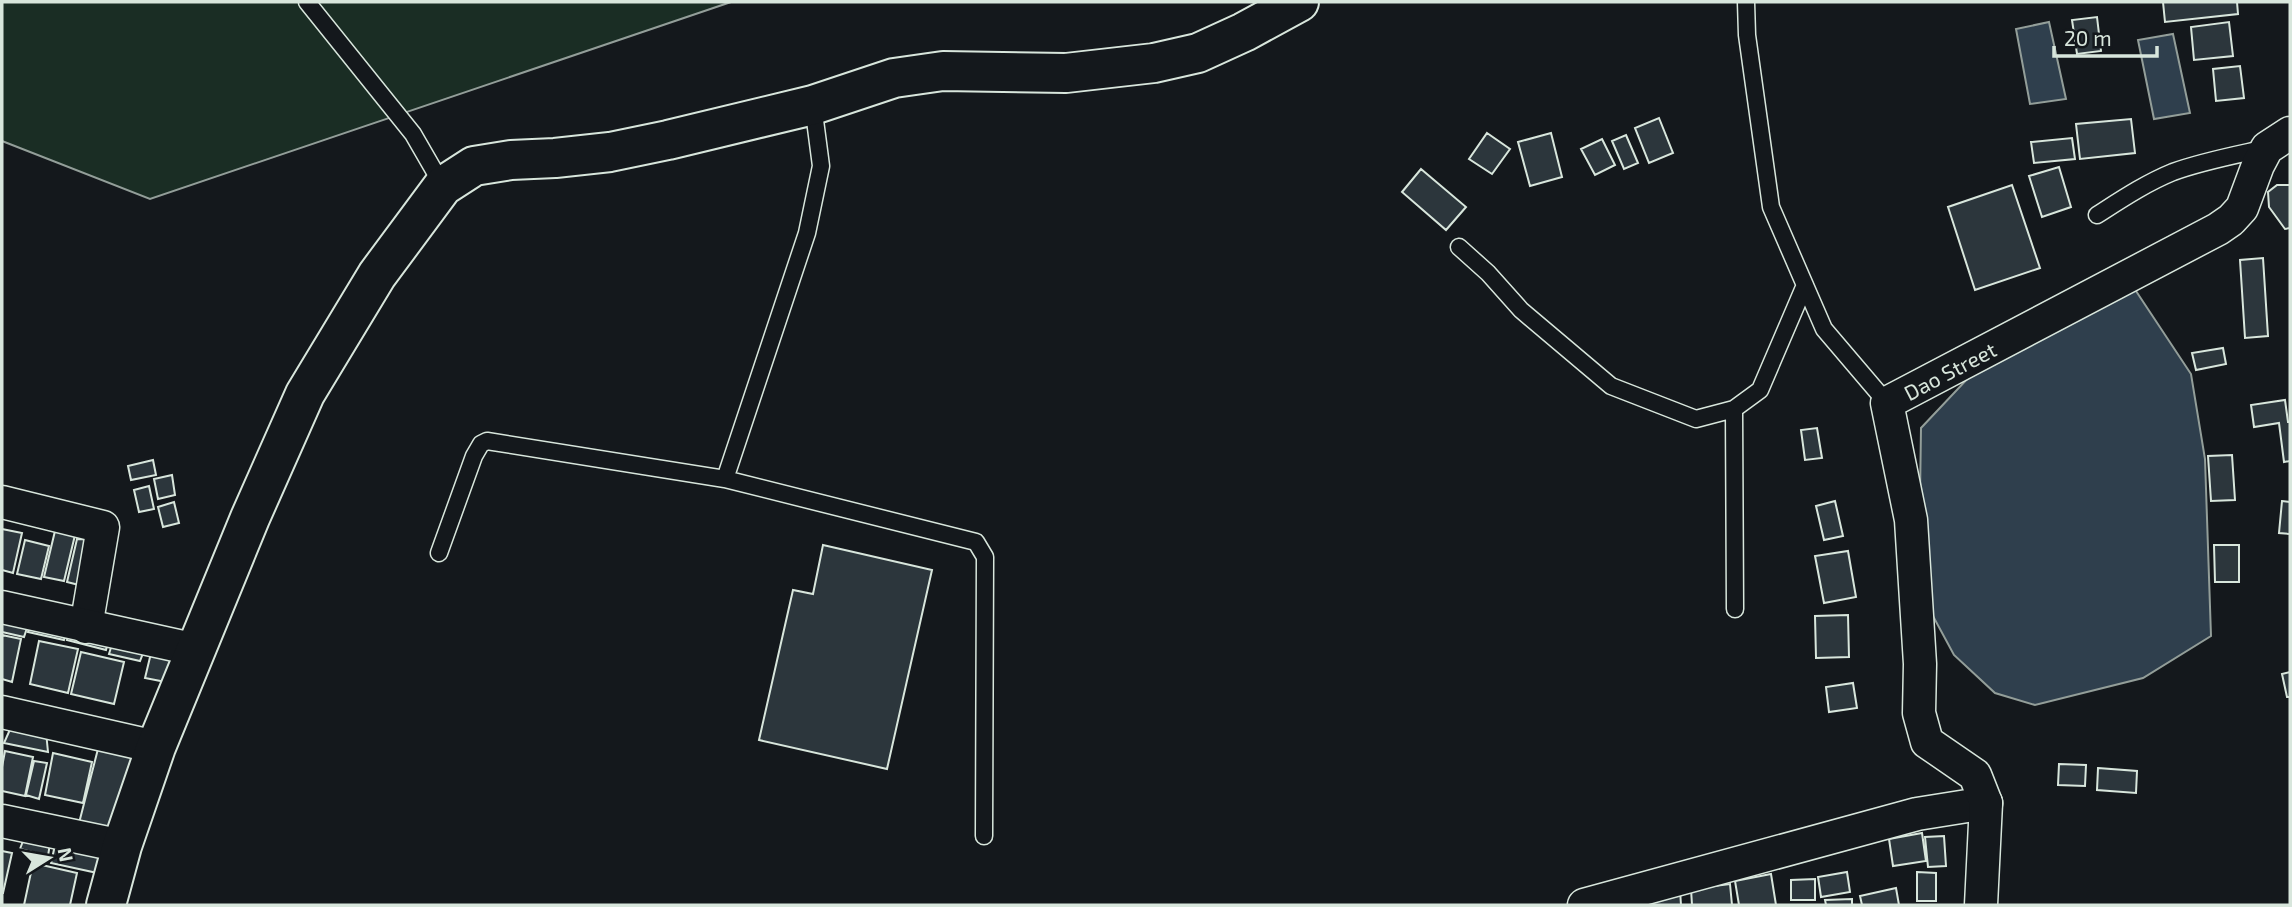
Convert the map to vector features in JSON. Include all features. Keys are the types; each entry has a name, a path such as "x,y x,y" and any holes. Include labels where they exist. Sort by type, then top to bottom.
{"street":[{"path":"106,905 122,846 156,747 250,518 306,394 377,275 443,186 474,166 511,160 610,152 813,105 894,78 943,71 1066,73 1154,63 1198,53 1300,2"},
{"name":"Dao Street","path":"1981,789 1927,742 1919,713 1920,664 1911,520 1887,403 2218,229 2242,208 2258,165 2279,141"},
{"path":"2,502 103,527 86,626"},
{"path":"2,607 197,650"},
{"path":"2,712 156,747"},
{"path":"1584,905 1917,814 1981,789 1981,905"},
{"path":"2,821 122,846"}],"lane":[{"path":"307,2 413,134 443,186"},
{"path":"1746,2 1747,35 1770,207 1824,329 1887,403"},
{"path":"725,479 807,233 821,166 813,105"},
{"path":"2097,215 2140,188 2173,172 2279,141"},
{"path":"1459,247 1521,310 1611,386 1696,419 1734,409 1760,390 1805,285"},
{"path":"1734,409 1735,609"},
{"path":"439,553 474,456 481,444 487,442 725,479 976,542 985,557 984,836"}],"green space":[{"path":"2,2 731,2 150,199 2,141"}],"water":[{"path":"2049,22 2066,99 2030,104 2016,29"},
{"path":"2173,34 2190,113 2154,119 2138,40"},
{"path":"2134,288 2191,374 2205,459 2211,636 2143,678 2035,705 1995,693 1954,655 1927,605 1920,497 1921,428 1970,376"}],"building":[{"path":"2163,2 2237,2 2238,14 2165,22"},
{"path":"2097,17 2101,51 2077,54 2072,20"},
{"path":"2229,22 2233,56 2194,60 2191,27"},
{"path":"2240,66 2244,98 2216,101 2213,69"},
{"path":"1659,118 1673,153 1649,163 1635,128"},
{"path":"2131,119 2135,153 2080,159 2076,124"},
{"path":"1487,133 1510,149 1492,174 1469,159"},
{"path":"1551,133 1562,177 1530,186 1518,142"},
{"path":"1626,135 1638,163 1624,169 1612,141"},
{"path":"2072,138 2075,159 2034,163 2031,142"},
{"path":"1602,139 1615,165 1595,175 1581,149"},
{"path":"2059,167 2071,207 2042,217 2029,176"},
{"path":"1421,169 1466,207 1446,230 1402,192"},
{"path":"2012,185 2040,268 1975,290 1948,207"},
{"path":"2277,185 2290,185 2290,228 2285,229 2269,207 2268,192"},
{"path":"2263,258 2268,336 2245,338 2240,260"},
{"path":"2223,348 2226,364 2196,370 2192,353"},
{"path":"2285,400 2290,422 2290,461 2284,462 2279,423 2254,427 2251,405"},
{"path":"1817,428 1822,458 1805,460 1801,430"},
{"path":"2232,455 2235,500 2211,501 2208,456"},
{"path":"153,460 156,475 131,480 128,466"},
{"path":"172,475 175,495 158,499 154,479"},
{"path":"149,486 154,509 139,512 134,490"},
{"path":"1835,501 1843,536 1824,540 1816,506"},
{"path":"2282,501 2290,502 2290,534 2279,533"},
{"path":"174,502 179,523 163,527 158,507"},
{"path":"2,529 22,533 13,573 2,570"},
{"path":"55,531 75,535 64,581 44,577"},
{"path":"77,539 95,540 83,586 67,582"},
{"path":"25,540 49,546 41,579 17,574"},
{"path":"823,545 932,570 887,769 759,740 793,590 813,594"},
{"path":"2214,545 2239,545 2239,582 2215,582"},
{"path":"1848,551 1856,597 1824,603 1815,556"},
{"path":"2,615 29,622 24,637 2,632"},
{"path":"1848,615 1849,657 1816,658 1815,616"},
{"path":"31,623 67,631 64,640 28,632"},
{"path":"70,630 109,639 106,650 67,640"},
{"path":"2,635 21,639 12,682 2,679"},
{"path":"39,641 78,649 68,693 30,684"},
{"path":"113,641 145,648 140,661 109,654"},
{"path":"152,649 177,654 171,683 145,678"},
{"path":"81,652 124,662 114,704 71,694"},
{"path":"2290,672 2290,697 2287,697 2282,674"},
{"path":"1853,683 1857,708 1829,712 1826,687"},
{"path":"12,725 46,732 48,752 4,743"},
{"path":"99,745 136,754 115,836 78,827"},
{"path":"5,751 33,757 25,796 2,791"},
{"path":"53,753 92,762 83,803 45,795"},
{"path":"34,761 47,763 39,799 26,795"},
{"path":"2059,764 2086,765 2085,786 2058,785"},
{"path":"2098,768 2137,771 2136,793 2097,790"},
{"path":"26,833 51,837 48,856 20,849"},
{"path":"1922,833 1926,861 1893,866 1889,839"},
{"path":"57,836 108,847 102,874 51,863"},
{"path":"1944,836 1946,866 1928,867 1925,837"},
{"path":"2,851 12,853 3,893 2,893"},
{"path":"33,863 77,873 70,905 24,905"},
{"path":"1847,872 1850,892 1821,897 1818,877"},
{"path":"1917,872 1936,873 1936,901 1917,901"},
{"path":"1771,874 1776,905 1739,905 1735,881"},
{"path":"1815,879 1815,900 1791,900 1791,880"},
{"path":"1730,884 1732,905 1692,905 1691,889"},
{"path":"1896,888 1899,905 1862,905 1860,896"},
{"path":"1680,890 1681,905 1645,905 1643,893"},
{"path":"1852,899 1852,905 1826,905 1825,900"}]}
